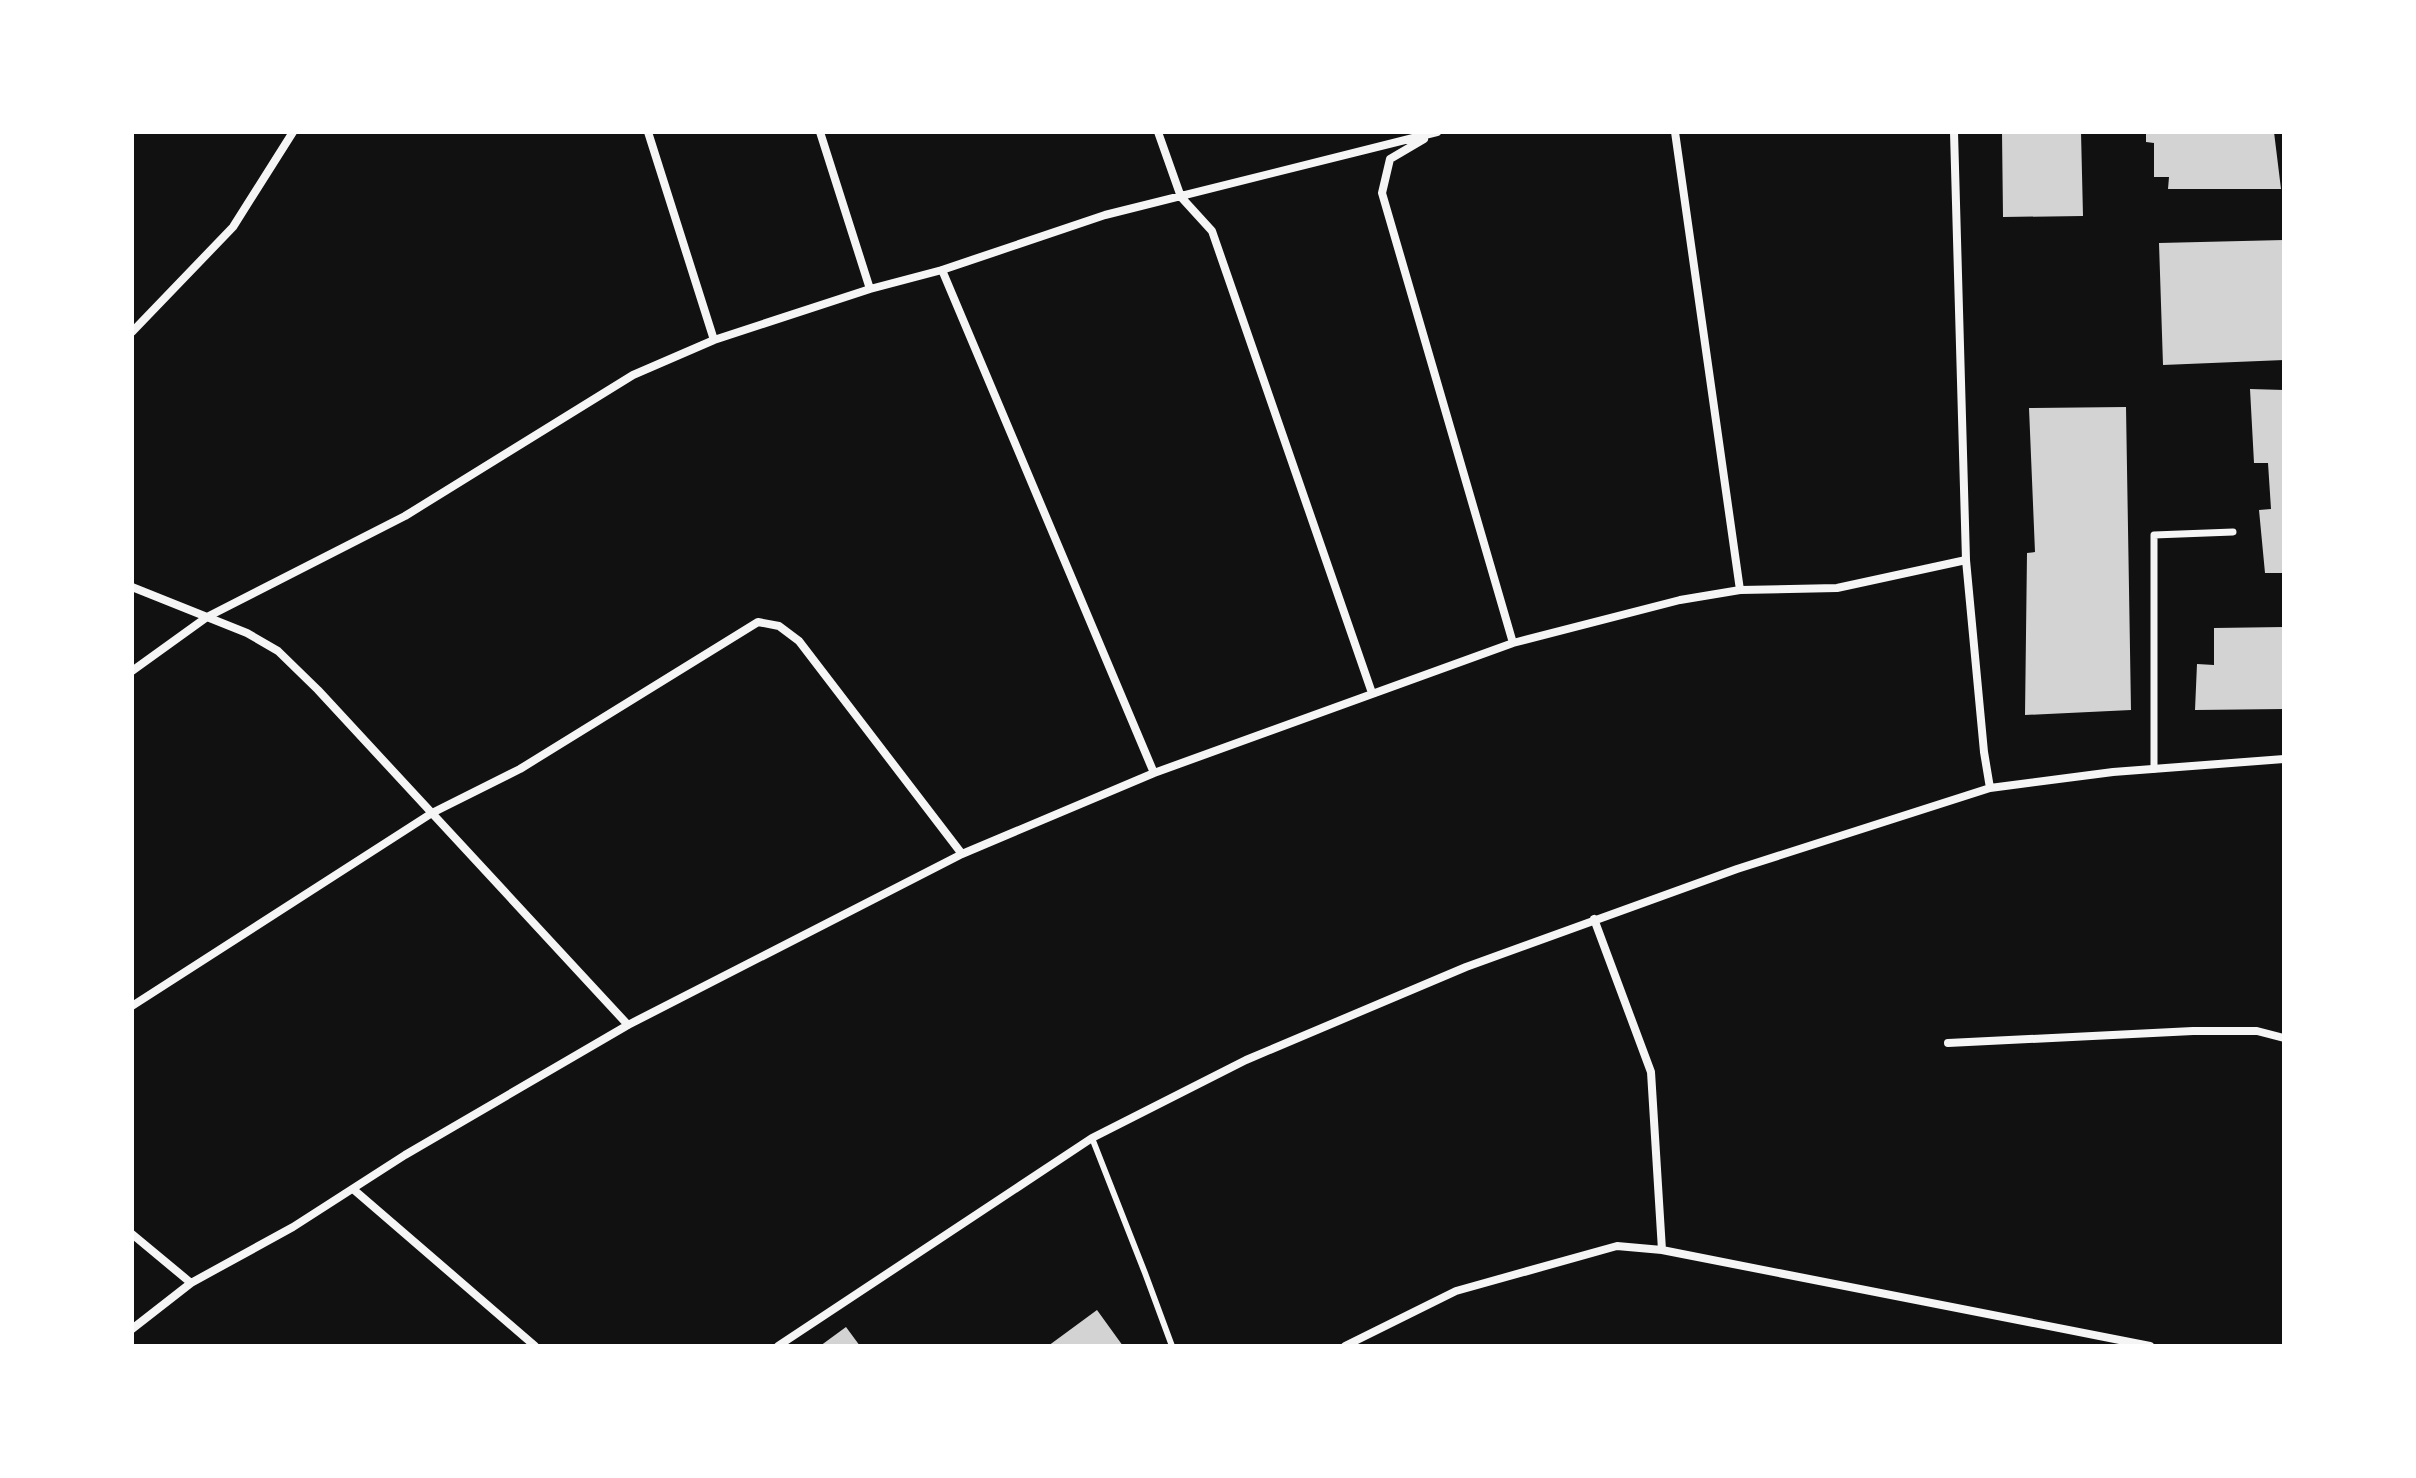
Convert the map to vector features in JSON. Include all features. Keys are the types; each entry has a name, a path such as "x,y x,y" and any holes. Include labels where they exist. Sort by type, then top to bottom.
{"street":[{"path":"132,332 233,227 293,132"},
{"path":"648,132 714,340"},
{"path":"820,132 870,289"},
{"path":"1158,132 1181,197 1212,231 1372,693"},
{"path":"132,671 207,617 405,516 633,375 714,340 870,289 942,270 1105,215 1435,132"},
{"path":"1435,132 1390,159 1382,193 1513,643"},
{"path":"1675,132 1740,590"},
{"path":"1954,132 1966,560 1990,788"},
{"path":"942,270 1154,773"},
{"path":"2154,769 2154,535 2233,532"},
{"path":"132,1329 191,1283 293,1227 418,1148 628,1025 962,854 1154,773 1513,643 1680,600 1740,590 1837,588 1966,560"},
{"path":"132,587 247,633 278,651 318,690 628,1025"},
{"path":"132,1006 432,813 520,769 758,622 779,626 799,641 962,854"},
{"path":"778,1346 1092,1138 1246,1060 1466,967 1737,869 1990,788 2113,772 2284,759"},
{"path":"1594,919 1651,1072 1662,1250"},
{"path":"1948,1043 2193,1031 2257,1031 2284,1038"},
{"path":"353,1189 535,1346"},
{"path":"132,1234 191,1283"},
{"path":"1345,1346 1456,1291 1617,1246 1662,1250 2150,1346"}],"lane":[{"path":"1092,1138 1172,1346"}],"building":[{"path":"2002,132 2081,132 2083,216 2003,217"},
{"path":"2146,132 2274,132 2281,189 2168,189 2169,177 2154,177 2154,143 2146,142"},
{"path":"2284,240 2284,360 2163,365 2159,243"},
{"path":"2250,389 2284,390 2284,573 2265,573 2259,510 2271,509 2268,463 2254,463"},
{"path":"2126,407 2131,710 2025,715 2027,553 2035,552 2029,408"},
{"path":"2284,627 2284,709 2195,710 2197,664 2214,665 2214,628"},
{"path":"1097,1310 1123,1346 1048,1346"},
{"path":"846,1327 860,1346 820,1346"}]}
